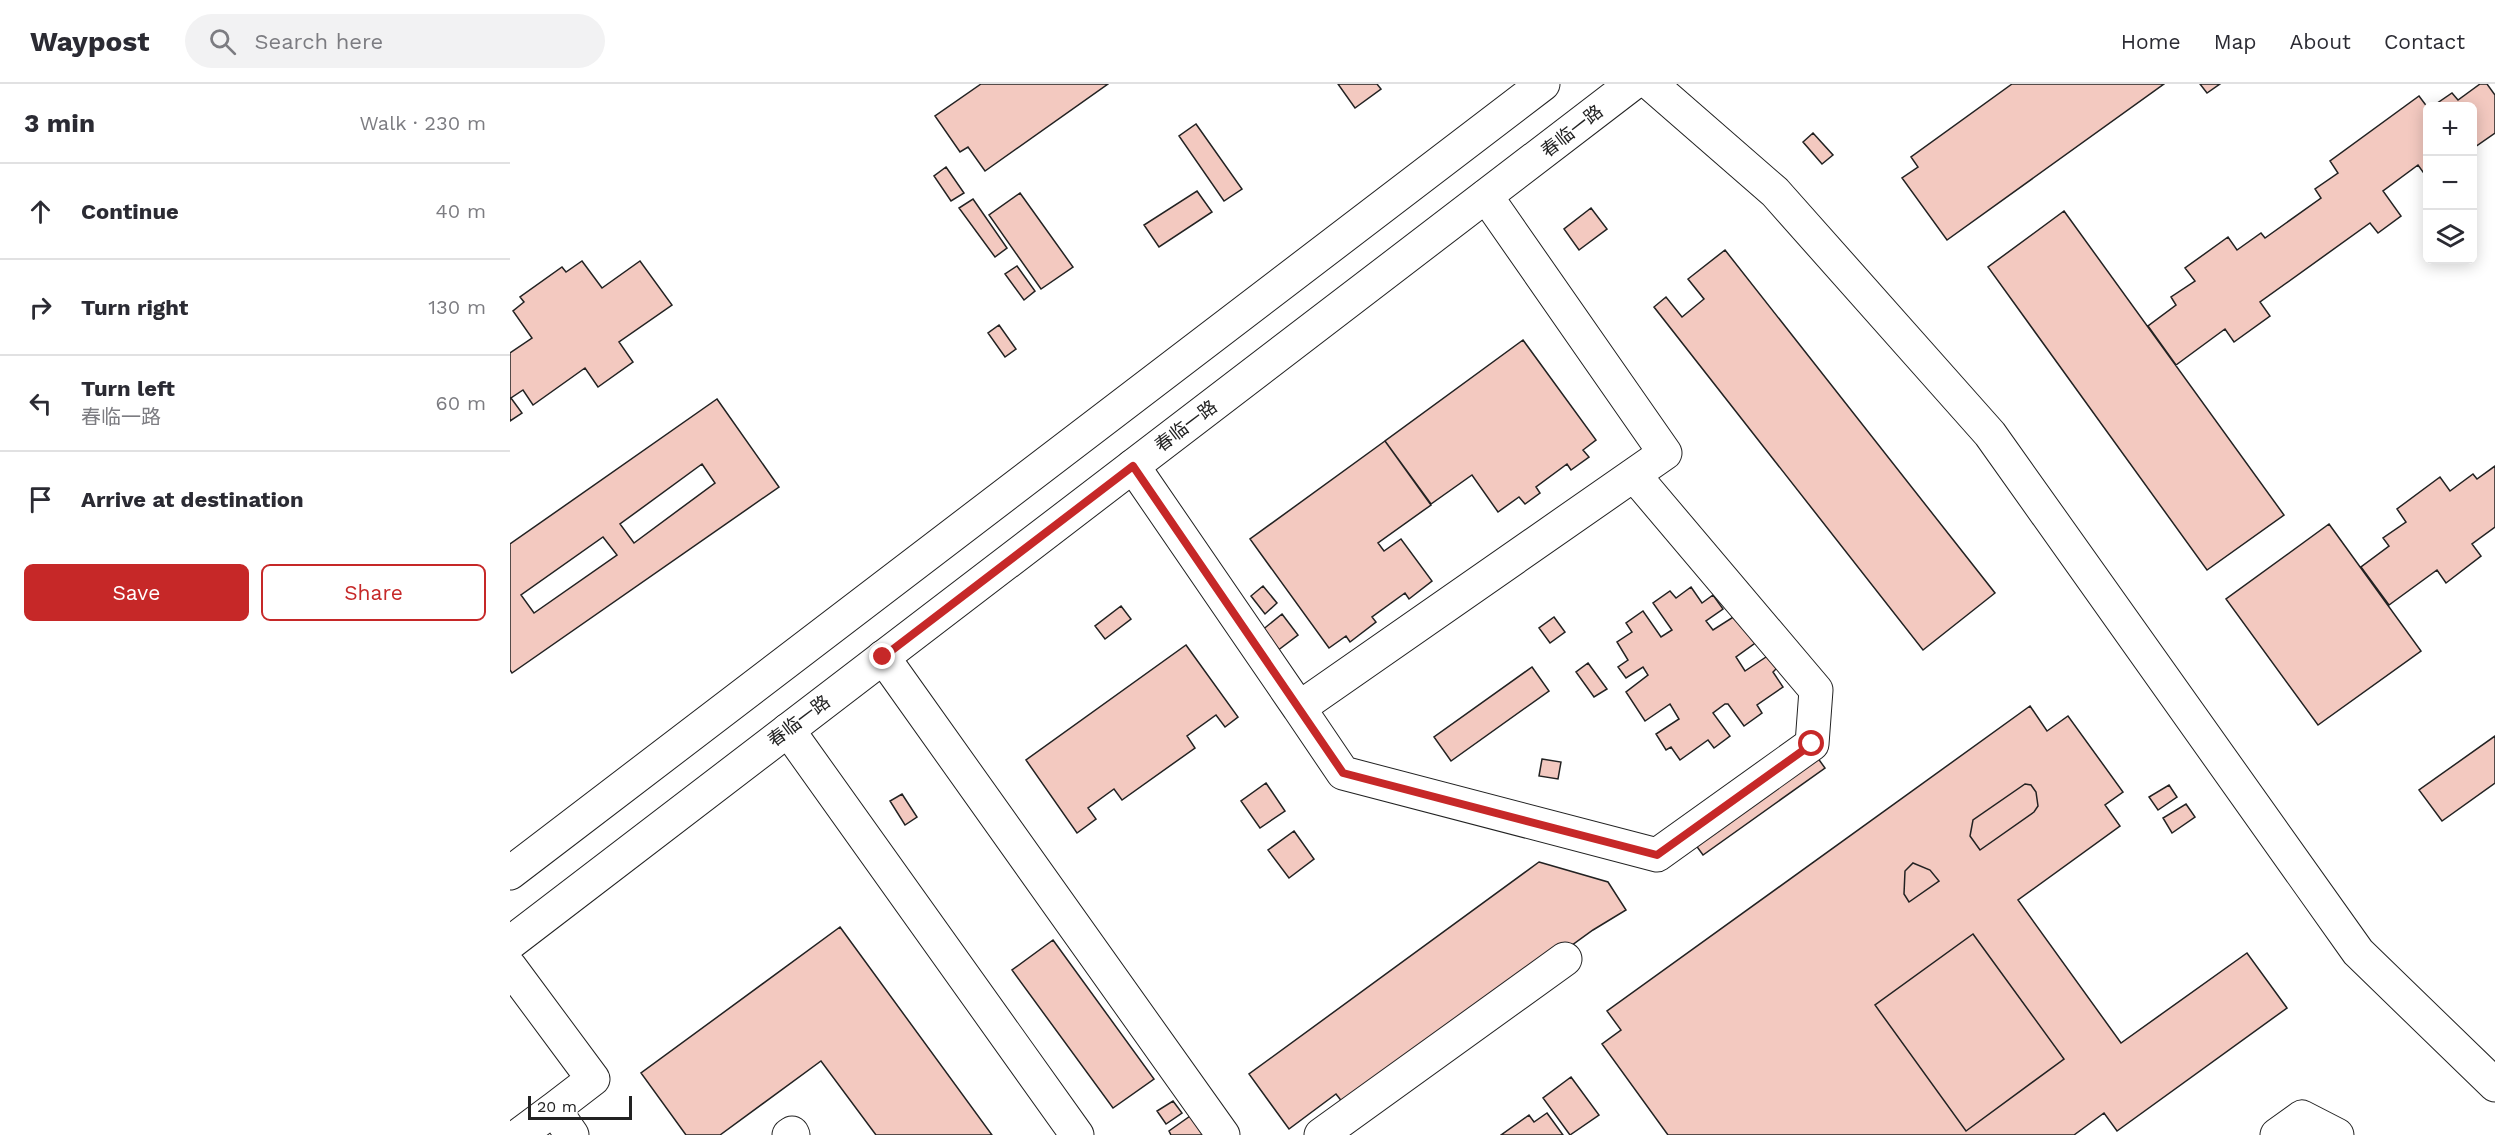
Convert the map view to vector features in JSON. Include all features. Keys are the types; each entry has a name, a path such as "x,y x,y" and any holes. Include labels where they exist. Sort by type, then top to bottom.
{"main road":[{"path":"510,873 1543,84"},
{"name":"春临一路","path":"510,943 1632,84"},
{"path":"1651,84 1775,192 1990,434 2358,952 2495,1085"},
{"path":"1299,708 1665,453 1486,196"},
{"path":"1133,466 1343,773 1657,855 1812,744 1816,690 1634,475"},
{"path":"883,657 1223,1135"},
{"path":"788,730 1077,1135"},
{"path":"1321,1135 1565,959"},
{"path":"510,968 593,1079 519,1135"},
{"path":"554,1109 572,1135"},
{"path":"2277,1135 2302,1117 2337,1135"},
{"path":"789,1135 792,1133 794,1135"}],"building":[{"path":"981,84 1108,84 985,171 968,147 960,152 935,116"},
{"path":"1338,84 1377,84 1381,89 1355,108"},
{"path":"2012,84 2164,84 1947,240 1902,178 1918,167 1911,157"},
{"path":"2200,84 2220,84 2207,93"},
{"path":"2480,84 2487,84 2495,95 2495,133 2477,146 2477,102 2439,102 2452,93 2458,100"},
{"path":"2419,96 2424,102 2423,172 2418,165 2383,191 2401,216 2378,233 2370,223 2260,302 2270,316 2234,342 2225,329 2176,365 2148,326 2176,305 2171,297 2195,281 2185,268 2228,237 2237,250 2261,233 2265,238 2321,198 2315,189 2338,173 2330,161"},
{"path":"1196,124 1242,189 1224,201 1179,136"},
{"path":"1813,133 1833,155 1822,164 1803,142"},
{"path":"946,167 964,193 951,201 934,176"},
{"path":"1197,191 1212,212 1159,247 1144,225"},
{"path":"1020,193 1073,267 1041,289 989,215"},
{"path":"973,199 1007,248 995,257 959,208"},
{"path":"1591,208 1607,229 1579,250 1564,229"},
{"path":"2064,211 2284,515 2207,570 1988,267"},
{"path":"1725,250 1995,593 1923,650 1654,307 1666,297 1682,317 1704,299 1688,279"},
{"path":"582,261 602,288 640,261 672,305 619,342 633,362 598,387 585,368 533,405 523,390 511,398 522,413 510,421 510,353 532,338 513,311 524,302 520,297 562,267 566,272"},
{"path":"1017,266 1035,291 1024,300 1005,274"},
{"path":"999,325 1016,349 1005,357 988,333"},
{"path":"1523,340 1596,440 1583,450 1589,457 1571,470 1567,464 1536,487 1540,493 1525,504 1519,497 1498,512 1472,475 1431,504 1385,441"},
{"path":"717,399 779,487 512,673 510,670 510,544","holes":["702,464 715,483 634,543 620,524","603,537 617,555 534,613 521,595"]},
{"path":"1385,441 1431,505 1378,543 1384,551 1401,539 1432,581 1409,599 1405,593 1372,617 1376,622 1350,642 1346,636 1329,648 1250,539"},
{"path":"2495,466 2495,527 2472,544 2481,556 2446,583 2437,570 2389,605 2361,567 2389,546 2383,538 2406,522 2397,509 2440,477 2450,491 2473,474 2477,479"},
{"path":"2329,524 2421,651 2318,725 2226,599"},
{"path":"1263,586 1277,603 1265,614 1251,596"},
{"path":"1691,587 1702,603 1713,595 1723,609 1706,621 1713,630 1738,614 1758,641 1736,657 1745,671 1769,655 1777,668 1773,672 1783,687 1757,705 1762,713 1744,726 1728,704 1725,704 1713,713 1730,736 1714,748 1708,740 1680,760 1671,747 1666,750 1656,734 1679,719 1670,704 1645,721 1626,692 1648,675 1643,667 1626,678 1618,667 1628,660 1617,642 1632,632 1626,623 1643,611 1661,637 1672,630 1653,603 1670,591 1676,598"},
{"path":"1121,606 1131,619 1105,639 1095,626"},
{"path":"1282,614 1298,635 1277,651 1261,631"},
{"path":"1554,617 1565,632 1550,643 1539,628"},
{"path":"1186,645 1238,717 1225,727 1216,715 1187,736 1195,748 1122,800 1114,789 1088,808 1096,819 1077,833 1026,760"},
{"path":"1588,663 1607,689 1594,697 1576,672"},
{"path":"1532,667 1549,691 1451,761 1434,737"},
{"path":"2030,706 2047,731 2068,716 2123,792 2105,805 2120,826 2018,900 2121,1043 2247,953 2287,1008 2117,1131 2104,1113 2074,1135 1668,1135 1602,1044 1621,1030 1607,1011","holes":["2025,784 2031,785 2036,792 2038,806 2034,812 1980,850 1970,836 1973,820","1913,863 1930,870 1939,881 1909,902 1904,894 1905,871","1973,934 2064,1059 1966,1131 1875,1005"]},
{"path":"2495,736 2495,783 2442,821 2419,790"},
{"path":"1817,757 1825,768 1703,855 1695,844"},
{"path":"1542,759 1561,762 1558,779 1539,776"},
{"path":"1266,783 1285,811 1260,828 1241,801"},
{"path":"2025,784 2031,785 2036,792 2038,806 2034,812 1980,850 1970,836 1973,820"},
{"path":"2169,785 2177,797 2158,810 2149,797"},
{"path":"902,794 917,817 905,825 890,801"},
{"path":"2186,804 2195,817 2172,833 2163,818"},
{"path":"1294,831 1314,859 1289,878 1268,850"},
{"path":"1539,862 1608,882 1626,910 1593,930 1347,1108 1336,1094 1289,1129 1249,1074"},
{"path":"1913,863 1930,870 1939,881 1909,902 1904,894 1905,871"},
{"path":"840,927 992,1135 876,1135 821,1061 720,1135 686,1135 641,1073"},
{"path":"1973,934 2064,1059 1966,1131 1875,1005"},
{"path":"1053,940 1154,1079 1113,1108 1012,970"},
{"path":"1571,1077 1599,1115 1570,1135 1543,1098"},
{"path":"1173,1101 1182,1113 1166,1124 1157,1111"},
{"path":"1547,1113 1563,1135 1501,1135 1529,1115 1534,1122"},
{"path":"1193,1114 1207,1135 1171,1135 1169,1131"}],"route":[{"path":"883,657 1133,466 1343,773 1657,855 1812,744"}]}
